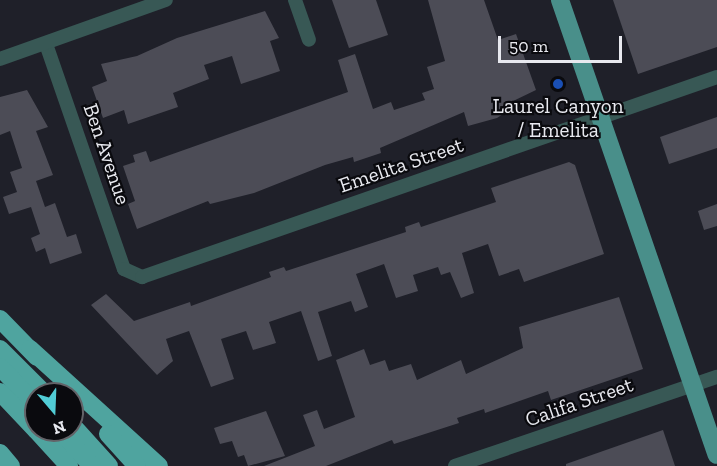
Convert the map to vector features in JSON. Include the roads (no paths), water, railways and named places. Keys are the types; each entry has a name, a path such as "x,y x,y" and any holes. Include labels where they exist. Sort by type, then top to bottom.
{"highway":[{"path":"0,319 61,382"},
{"path":"0,349 33,382"},
{"path":"30,349 159,466"},
{"path":"0,367 24,392"},
{"path":"0,392 24,417"},
{"path":"84,407 137,466"},
{"path":"84,438 109,466"},
{"path":"47,442 69,466"},
{"path":"70,442 92,466"},
{"path":"0,453 10,466"}],"main road":[{"path":"560,0 717,455"}],"street":[{"path":"0,59 166,0"},
{"path":"295,0 309,40"},
{"name":"Ben Avenue","path":"46,44 124,269 132,275"},
{"name":"Emelita Street","path":"132,275 142,277 717,77"},
{"name":"Califa Street","path":"455,466 717,377"}],"place":[{"name":"Laurel Canyon / Emelita","path":"558,84"}]}
